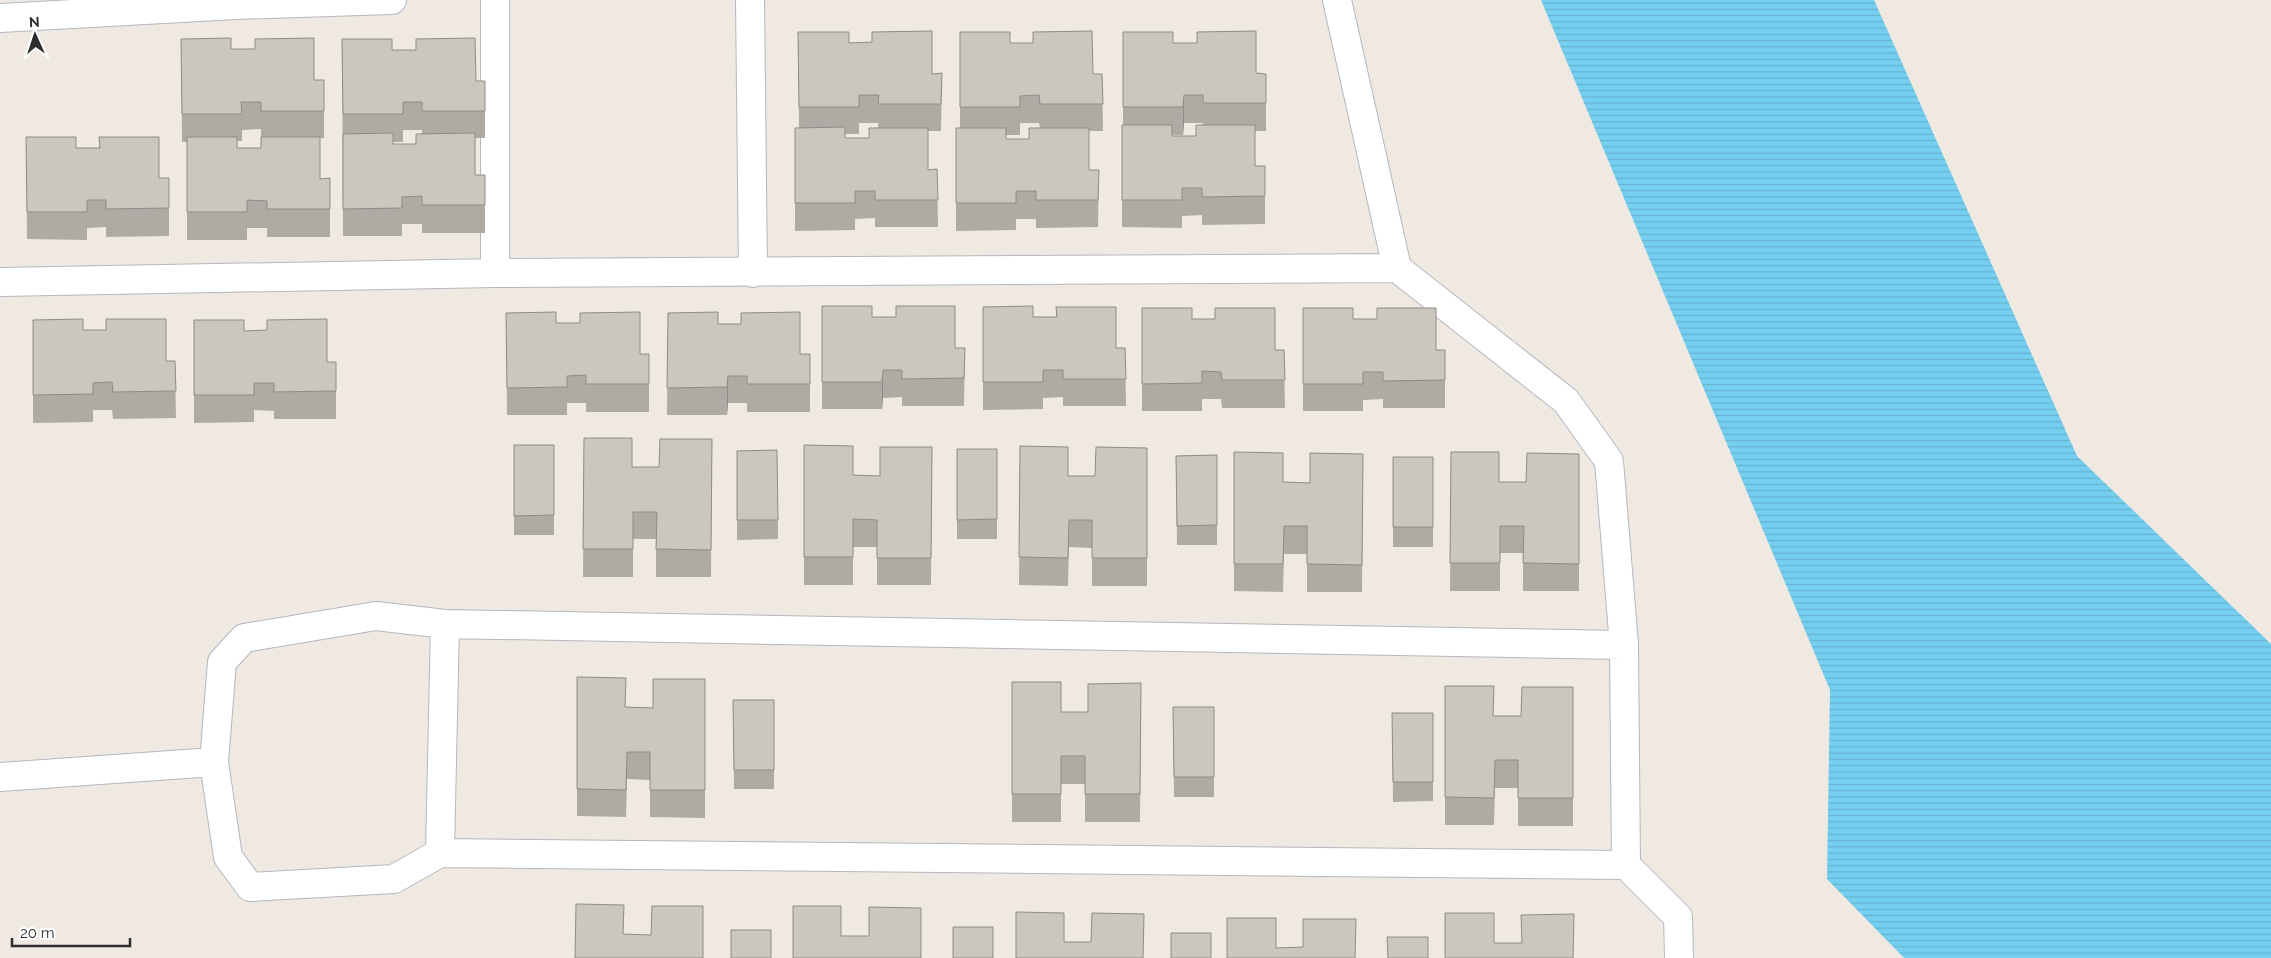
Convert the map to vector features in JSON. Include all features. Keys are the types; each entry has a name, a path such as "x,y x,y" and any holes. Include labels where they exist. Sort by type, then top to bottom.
{"street":[{"path":"0,18 236,5 392,0"},
{"path":"495,0 495,273"},
{"path":"750,0 753,273"},
{"path":"1337,0 1397,268"},
{"path":"0,282 495,273 1397,268 1566,401 1609,461 1624,645 1626,865"},
{"path":"1624,645 445,624 376,616 244,638 222,662 214,762 228,858 250,888 394,879 440,853 1626,865 1678,917 1679,958"},
{"path":"440,853 445,624"},
{"path":"0,777 214,762"}],"water":[{"path":"1541,0 1874,0 2077,456 2271,644 2271,958 1904,958 1827,879 1830,690"}],"building":[{"path":"932,31 932,74 942,73 941,104 878,104 879,95 859,95 859,107 799,107 798,32 849,32 849,43 872,42 872,32"},
{"path":"1092,31 1093,74 1102,74 1103,104 1040,104 1039,95 1020,96 1020,107 960,107 960,32 1010,32 1010,43 1033,43 1033,32"},
{"path":"1256,31 1256,73 1266,74 1266,103 1203,103 1203,95 1184,95 1183,107 1123,107 1123,32 1173,32 1173,43 1197,43 1197,32"},
{"path":"231,38 231,49 255,49 255,39 314,38 314,80 324,80 324,111 261,111 261,102 241,102 242,114 182,114 181,39"},
{"path":"475,38 476,81 485,81 485,111 422,111 422,102 403,102 403,114 343,114 342,39 392,39 392,50 416,50 416,39"},
{"path":"1122,125 1172,125 1172,136 1196,136 1196,125 1255,125 1255,166 1265,166 1265,196 1202,197 1202,188 1182,188 1182,200 1122,200"},
{"path":"845,127 845,138 869,138 869,128 928,128 928,170 937,169 938,200 875,200 875,191 855,191 855,203 795,203 795,128"},
{"path":"956,128 1006,128 1006,139 1029,139 1029,128 1089,128 1089,170 1099,170 1098,200 1036,200 1036,191 1016,191 1016,203 956,203"},
{"path":"393,133 393,144 416,144 416,134 475,133 475,175 485,175 485,205 422,205 422,196 402,197 402,208 343,209 343,134"},
{"path":"26,137 76,137 76,148 100,148 99,137 159,137 159,178 169,178 169,208 106,209 106,200 87,200 87,212 27,212"},
{"path":"187,137 237,137 237,148 261,148 261,137 320,137 320,179 330,178 330,209 267,209 267,201 247,200 247,212 187,212"},
{"path":"822,306 872,306 872,317 896,317 896,306 955,306 955,348 965,348 964,378 902,379 902,370 883,370 882,382 822,382"},
{"path":"1033,306 1033,317 1057,317 1056,307 1116,307 1116,348 1125,348 1126,379 1063,379 1063,370 1043,370 1043,382 983,382 983,307"},
{"path":"1142,308 1192,308 1192,319 1215,319 1215,308 1275,308 1275,350 1284,350 1285,380 1222,380 1221,372 1202,371 1202,383 1142,384"},
{"path":"1303,308 1353,308 1353,319 1377,319 1377,308 1436,308 1436,350 1445,350 1445,380 1383,381 1383,372 1363,372 1363,384 1303,384"},
{"path":"556,312 556,323 580,323 580,313 640,312 640,354 649,354 649,384 586,384 586,375 567,376 567,387 507,388 506,313"},
{"path":"718,312 718,324 741,324 741,313 800,312 800,354 810,354 810,384 747,384 747,376 728,376 727,387 667,388 668,313"},
{"path":"83,319 83,330 106,330 106,319 166,319 166,361 175,361 176,391 113,392 112,382 93,383 93,394 33,395 33,320"},
{"path":"327,319 327,362 336,362 336,391 274,392 274,383 254,383 254,395 194,395 194,320 244,320 244,331 267,330 267,320"},
{"path":"584,438 632,438 632,467 659,467 660,439 712,439 711,550 656,549 657,512 633,512 633,549 583,549"},
{"path":"514,445 554,445 554,515 514,516"},
{"path":"804,445 853,446 853,475 880,476 880,447 932,447 931,558 877,558 877,520 853,519 853,557 804,557"},
{"path":"1020,446 1068,447 1068,476 1095,476 1096,447 1147,448 1147,558 1092,558 1092,520 1069,520 1068,558 1019,557"},
{"path":"957,449 997,449 997,519 957,520"},
{"path":"777,450 778,520 737,520 737,451"},
{"path":"1234,452 1283,453 1283,482 1310,483 1310,453 1363,454 1362,565 1307,564 1307,526 1284,526 1283,564 1234,564"},
{"path":"1451,452 1499,452 1499,482 1526,482 1527,453 1579,454 1579,564 1523,563 1524,526 1500,526 1500,563 1450,563"},
{"path":"1217,455 1217,525 1177,526 1176,456"},
{"path":"1393,457 1433,457 1433,527 1393,527"},
{"path":"577,677 626,678 625,707 653,708 653,679 705,679 705,790 650,790 650,752 627,752 626,790 577,789"},
{"path":"1012,682 1061,682 1061,712 1088,712 1088,684 1141,683 1140,794 1085,794 1085,756 1061,756 1061,794 1012,794"},
{"path":"1445,686 1494,686 1493,716 1521,716 1522,687 1573,687 1573,798 1518,798 1518,760 1495,760 1494,798 1445,797"},
{"path":"733,700 774,700 774,770 734,770"},
{"path":"1173,707 1214,707 1214,777 1174,777"},
{"path":"1392,713 1433,713 1433,782 1393,782"},
{"path":"576,904 624,905 623,934 651,935 652,906 703,906 703,958 575,958"},
{"path":"793,906 841,906 841,936 869,936 869,907 921,908 921,958 793,958"},
{"path":"1016,912 1064,913 1064,942 1091,942 1092,913 1144,914 1143,958 1016,958"},
{"path":"1445,913 1494,913 1494,943 1522,943 1521,915 1574,914 1573,958 1445,958"},
{"path":"1227,918 1276,918 1276,948 1303,947 1303,919 1356,919 1355,958 1227,958"},
{"path":"953,927 993,927 993,958 953,958"},
{"path":"731,930 771,930 771,958 731,958"},
{"path":"1171,933 1211,933 1211,958 1171,958"},
{"path":"1387,937 1428,937 1428,958 1388,958"}]}
